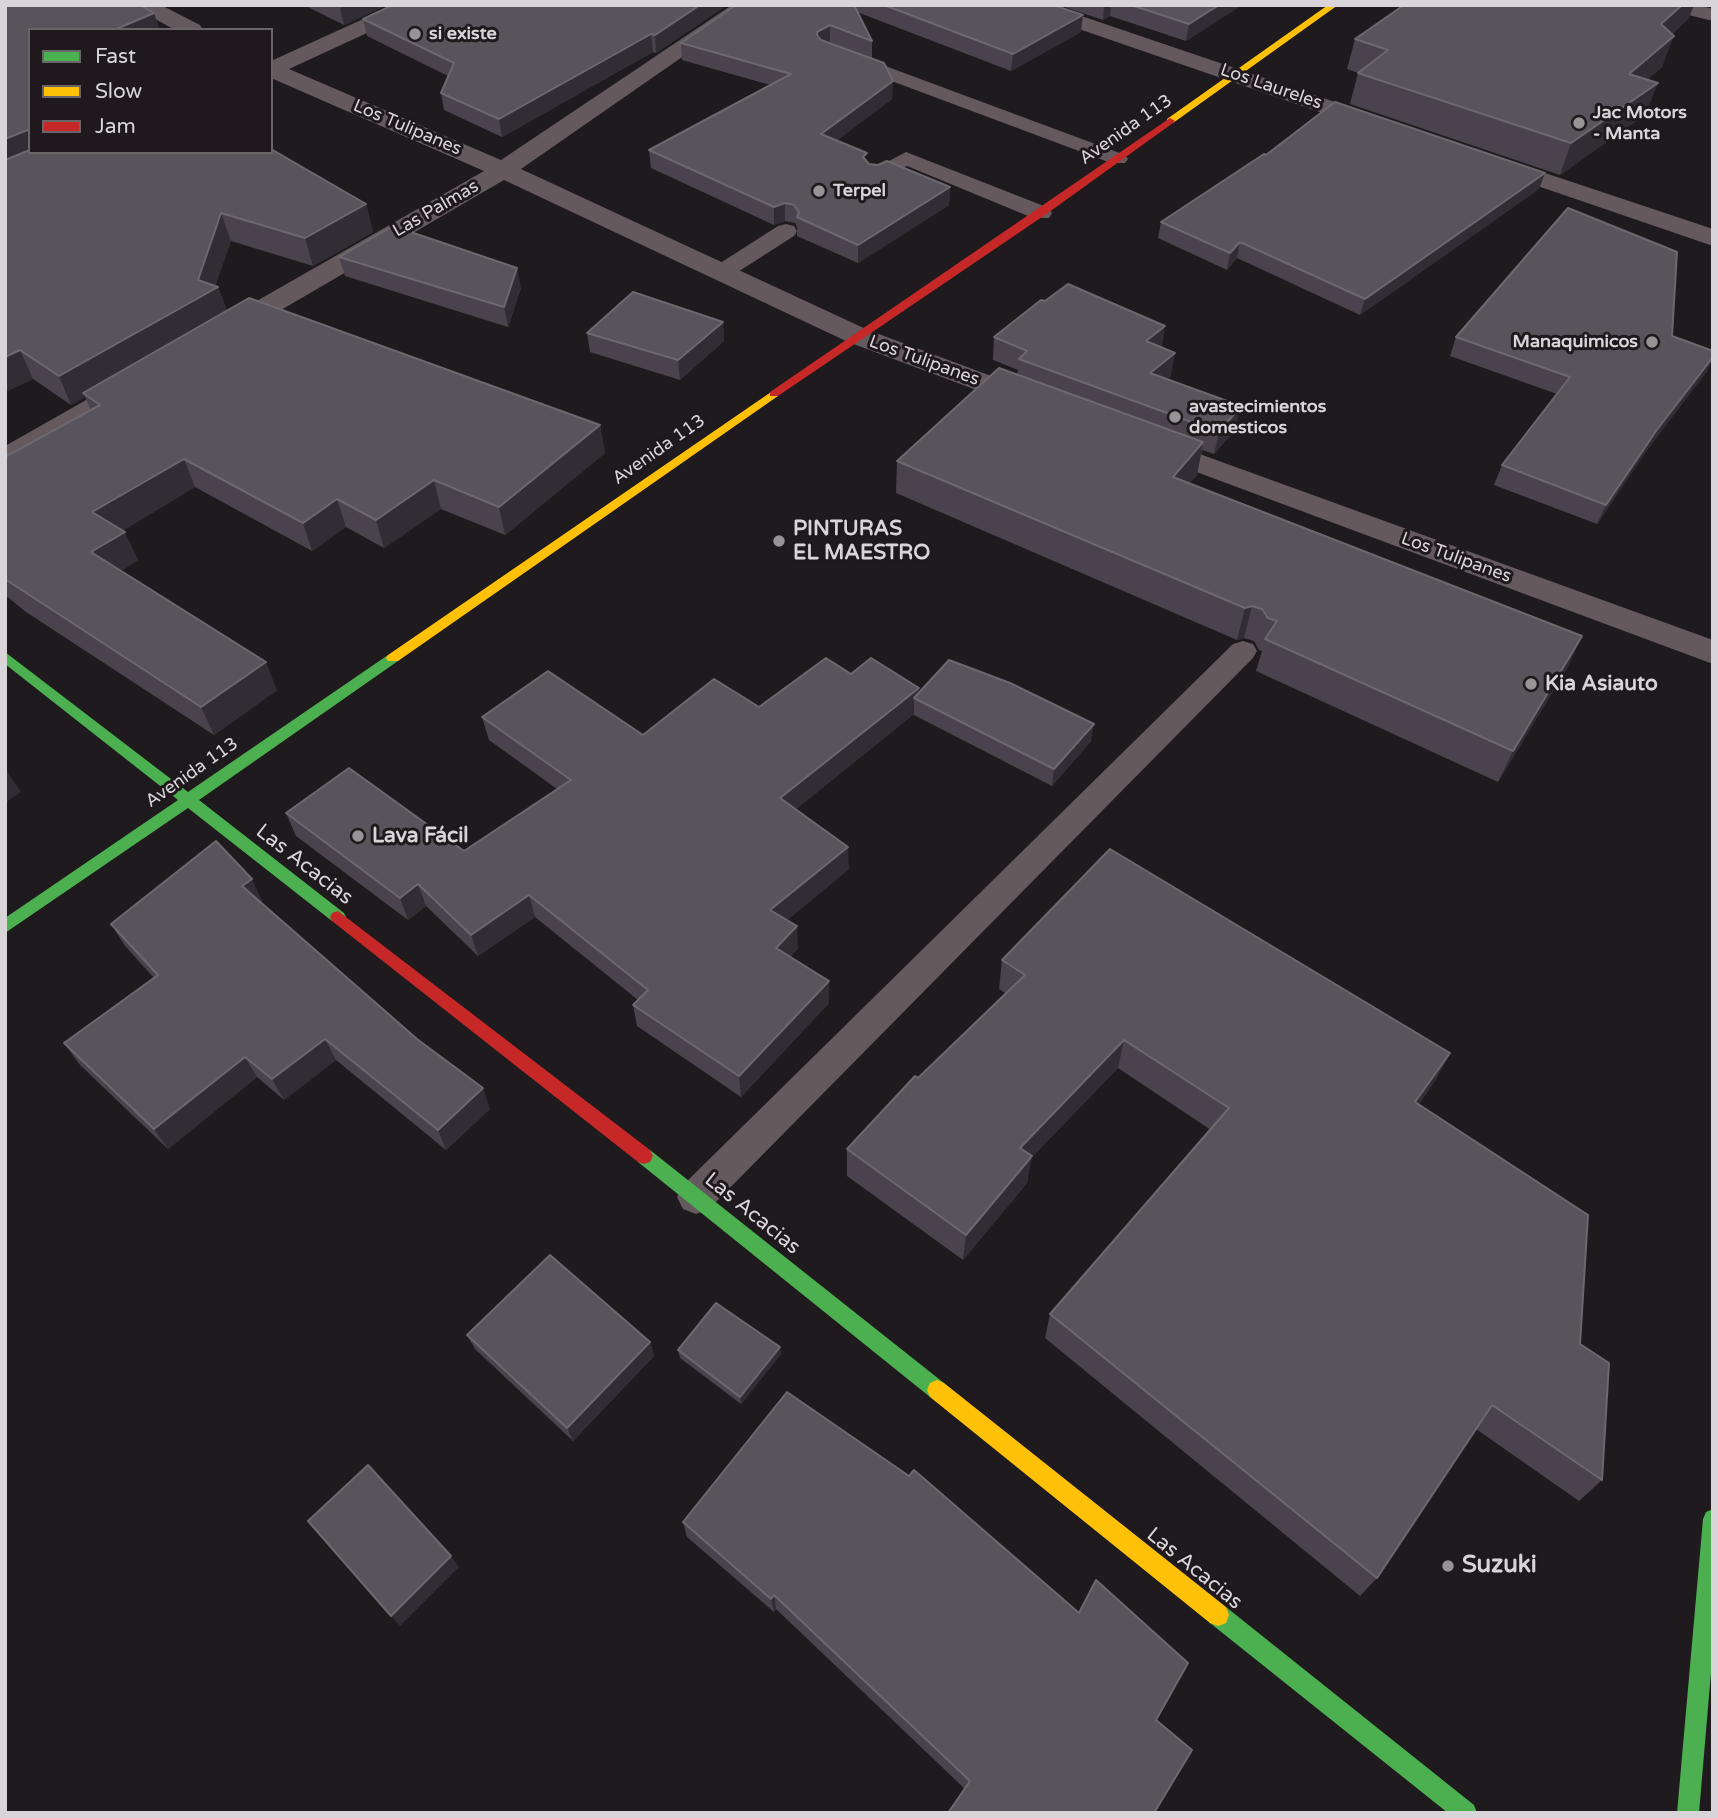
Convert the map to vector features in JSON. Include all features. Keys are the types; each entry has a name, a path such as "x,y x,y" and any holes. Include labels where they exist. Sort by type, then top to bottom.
{"main road":[{"name":"Avenida 113","path":"5,927 858,336 1041,213 1334,5"},
{"name":"Las Acacias","path":"5,657 696,1197 1466,1813"},
{"path":"1688,1813 1713,1519"}],"street":[{"path":"144,5 188,28"},
{"path":"273,68 412,5"},
{"name":"Las Palmas","path":"206,342 503,170 747,5"},
{"name":"Los Laureles","path":"1028,5 1395,130"},
{"path":"1671,5 1713,15"},
{"name":"Los Tulipanes","path":"273,70 503,170 858,336 1065,413"},
{"path":"1474,157 1713,238"},
{"path":"5,459 159,370"},
{"name":"Los Tulipanes","path":"1130,437 1713,653"}],"lane":[{"path":"829,51 1118,159"},
{"path":"877,175 906,158 1041,213"},
{"path":"722,272 786,230"},
{"path":"696,1197 1243,651"}],"building":[{"path":"5,5 140,5 154,13 119,28 28,28 28,130 5,139"},
{"path":"393,5 700,5 655,35 651,34 499,119 441,93 454,63 363,19"},
{"path":"736,5 854,5 872,41 830,25 817,32 817,35 821,40 884,63 893,81 821,134 867,153 863,157 869,164 878,165 887,161 950,187 858,245 797,217 799,212 794,205 785,203 774,207 649,150 791,74 681,43"},
{"path":"884,5 1053,5 1083,15 1013,54"},
{"path":"1131,5 1219,5 1189,24"},
{"path":"1404,5 1682,5 1661,24 1674,36 1629,74 1658,83 1571,143 1358,73 1388,50 1355,39"},
{"path":"1335,102 1545,173 1365,299 1240,242 1230,253 1161,222 1266,155"},
{"path":"273,150 366,204 305,238 221,213 198,280 218,287 59,376 20,350 5,357 5,160 28,151 28,154 273,154"},
{"path":"1568,208 1677,252 1672,336 1713,351 1713,357 1656,431 1606,505 1502,465 1570,377 1456,337"},
{"path":"393,226 517,268 504,307 339,257"},
{"path":"1068,284 1165,326 1146,341 1175,353 1150,373 1241,406 1219,432 1019,359 1027,351 994,337 1041,300 1045,301"},
{"path":"633,292 723,322 678,360 587,333"},
{"path":"249,298 600,425 499,507 434,480 376,520 337,499 303,523 184,459 92,512 125,532 91,552 266,662 201,707 5,579 5,457 100,405 83,393"},
{"path":"999,368 1203,442 1173,477 1582,636 1513,751 1265,639 1277,621 1268,618 1262,609 1252,606 1245,608 897,461"},
{"path":"826,658 851,674 871,658 919,688 780,798 848,847 770,910 797,926 776,948 829,981 739,1076 633,1005 648,990 529,895 471,935 418,884 400,898 286,813 349,768 464,851 571,780 482,717 548,671 643,735 714,679 759,707"},
{"path":"949,660 1010,683 1094,724 1054,769 914,698"},
{"path":"216,841 252,879 242,886 417,1039 483,1088 438,1130 325,1039 272,1079 245,1057 154,1129 64,1043 158,975 111,924"},
{"path":"1110,849 1450,1053 1415,1102 1588,1215 1580,1344 1609,1363 1602,1480 1492,1405 1377,1578 1050,1314 1229,1108 1124,1040 1020,1148 1032,1156 966,1235 847,1149 915,1076 918,1078 1025,975 1002,960"},
{"path":"550,1255 650,1342 567,1428 467,1335"},
{"path":"716,1303 780,1347 740,1397 678,1350"},
{"path":"787,1392 909,1476 914,1470 1079,1613 1096,1580 1188,1663 1156,1720 1192,1750 1154,1813 948,1813 970,1781 774,1595 771,1599 683,1522"},
{"path":"368,1465 451,1556 391,1616 308,1521"}],"traffic: fast":[{"path":"5,657 338,917"},
{"path":"5,927 393,658"},
{"path":"644,1156 937,1390"},
{"path":"1688,1813 1713,1519"},
{"path":"1218,1615 1466,1813"}],"traffic: slow":[{"path":"1170,121 1334,5"},
{"path":"393,658 774,394"},
{"path":"937,1390 1218,1615"}],"traffic: jam":[{"path":"774,394 1041,213 1170,121"},
{"path":"338,917 644,1156"}],"place":[{"name":"si existe","path":"415,34"},
{"name":"Jac Motors - Manta","path":"1579,123"},
{"name":"Terpel","path":"819,191"},
{"name":"Manaquimicos","path":"1652,342"},
{"name":"avastecimientos domesticos","path":"1175,417"},
{"name":"PINTURAS EL MAESTRO","path":"779,541"},
{"name":"Kia Asiauto","path":"1531,684"},
{"name":"Lava Fácil","path":"358,836"},
{"name":"Suzuki","path":"1448,1566"}]}
